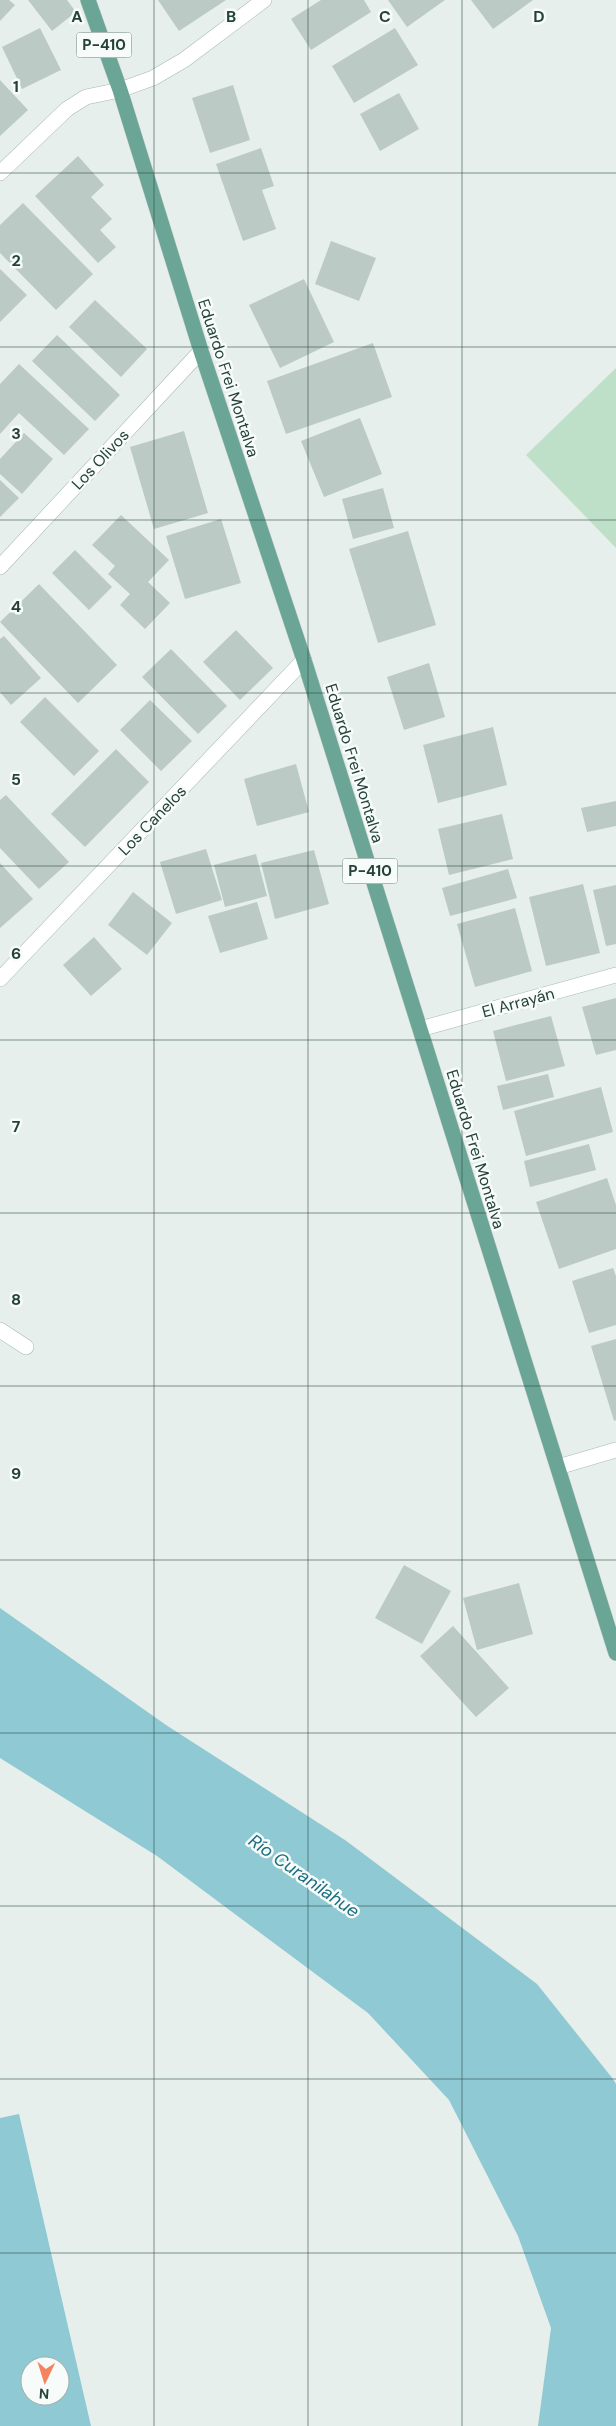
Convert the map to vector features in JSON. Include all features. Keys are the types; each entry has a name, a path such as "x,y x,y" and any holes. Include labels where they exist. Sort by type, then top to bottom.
{"main road":[{"name":"Eduardo Frei Montalva","path":"88,0 120,90 200,351 304,660 616,1653"}],"street":[{"path":"0,173 67,109 86,97 120,90 154,78 184,60 264,0"},
{"name":"Los Olivos","path":"0,566 200,351"},
{"name":"Los Canelos","path":"0,978 304,660"},
{"name":"El Arrayán","path":"420,1029 616,975"},
{"path":"0,1330 26,1347"},
{"path":"558,1467 616,1450"}],"green space":[{"path":"616,368 616,548 526,455"}],"water":[{"name":"Río Curanilahue","path":"0,1608 166,1725 345,1840 537,1984 613,2079 616,2084 616,2426 538,2426 551,2328 518,2236 449,2100 368,2013 157,1856 0,1758"},
{"path":"19,2114 91,2426 0,2426 0,2118"}],"building":[{"path":"0,0 9,0 15,5 0,21"},
{"path":"28,0 67,0 76,12 52,31"},
{"path":"158,0 226,0 179,31"},
{"path":"321,0 364,0 371,12 311,50 291,19"},
{"path":"388,0 445,0 407,27"},
{"path":"471,0 533,0 493,29"},
{"path":"40,28 61,70 22,89 2,47"},
{"path":"395,28 418,65 354,103 332,66"},
{"path":"0,80 28,110 0,136"},
{"path":"233,85 250,140 210,153 192,98"},
{"path":"399,93 419,129 380,151 360,114"},
{"path":"261,148 274,186 262,190 276,229 243,241 216,164"},
{"path":"78,156 104,185 91,197 112,219 100,230 116,247 98,263 35,196"},
{"path":"23,203 93,274 56,310 0,253 0,225"},
{"path":"331,241 376,258 359,301 315,284"},
{"path":"0,269 27,295 0,322"},
{"path":"304,279 334,342 280,368 249,305"},
{"path":"95,300 147,349 121,377 69,327"},
{"path":"57,335 120,395 95,421 32,361"},
{"path":"373,343 392,397 286,434 267,381"},
{"path":"19,364 89,429 64,455 19,413 0,434 0,384"},
{"path":"360,418 382,474 324,497 301,441"},
{"path":"184,431 208,513 154,529 130,447"},
{"path":"24,433 53,459 22,494 0,474 0,459"},
{"path":"0,480 19,498 0,517"},
{"path":"383,488 394,528 353,539 342,499"},
{"path":"121,515 169,560 148,582 170,603 145,629 120,605 130,594 108,574 115,566 92,545"},
{"path":"221,519 241,583 185,599 166,536"},
{"path":"408,531 436,625 378,643 349,549"},
{"path":"75,550 112,587 89,610 52,573"},
{"path":"39,584 117,665 78,703 0,622"},
{"path":"236,630 273,668 240,700 203,662"},
{"path":"4,636 41,678 11,705 0,692 0,639"},
{"path":"171,649 227,706 198,734 142,677"},
{"path":"429,663 445,717 404,730 387,677"},
{"path":"45,697 99,751 74,776 20,722"},
{"path":"150,700 192,741 161,771 120,730"},
{"path":"493,727 507,785 438,803 423,745"},
{"path":"116,749 149,782 85,847 51,814"},
{"path":"296,764 309,812 257,826 244,779"},
{"path":"6,795 69,862 39,889 0,848 0,800"},
{"path":"616,801 616,826 587,832 581,808"},
{"path":"502,814 513,859 449,875 438,829"},
{"path":"206,849 222,900 176,914 160,862"},
{"path":"314,850 329,904 275,919 261,863"},
{"path":"256,854 267,896 225,907 214,865"},
{"path":"0,863 33,899 0,928"},
{"path":"508,869 517,898 450,916 442,888"},
{"path":"583,884 600,953 546,966 529,897"},
{"path":"616,885 616,944 606,946 593,890"},
{"path":"133,892 172,923 147,955 108,925"},
{"path":"257,902 268,939 220,953 208,916"},
{"path":"515,908 532,971 475,987 457,924"},
{"path":"94,937 122,969 91,996 63,965"},
{"path":"616,998 616,1050 596,1055 582,1007"},
{"path":"551,1016 565,1066 506,1081 493,1031"},
{"path":"548,1074 554,1097 503,1110 497,1086"},
{"path":"601,1087 613,1132 526,1156 514,1111"},
{"path":"589,1144 596,1170 530,1187 524,1161"},
{"path":"607,1178 616,1205 616,1249 559,1269 536,1202"},
{"path":"613,1268 616,1276 616,1325 589,1333 572,1281"},
{"path":"616,1339 616,1420 614,1421 591,1346"},
{"path":"404,1565 451,1591 422,1644 375,1618"},
{"path":"519,1583 533,1634 477,1650 463,1598"},
{"path":"453,1626 509,1688 476,1717 420,1656"}]}
